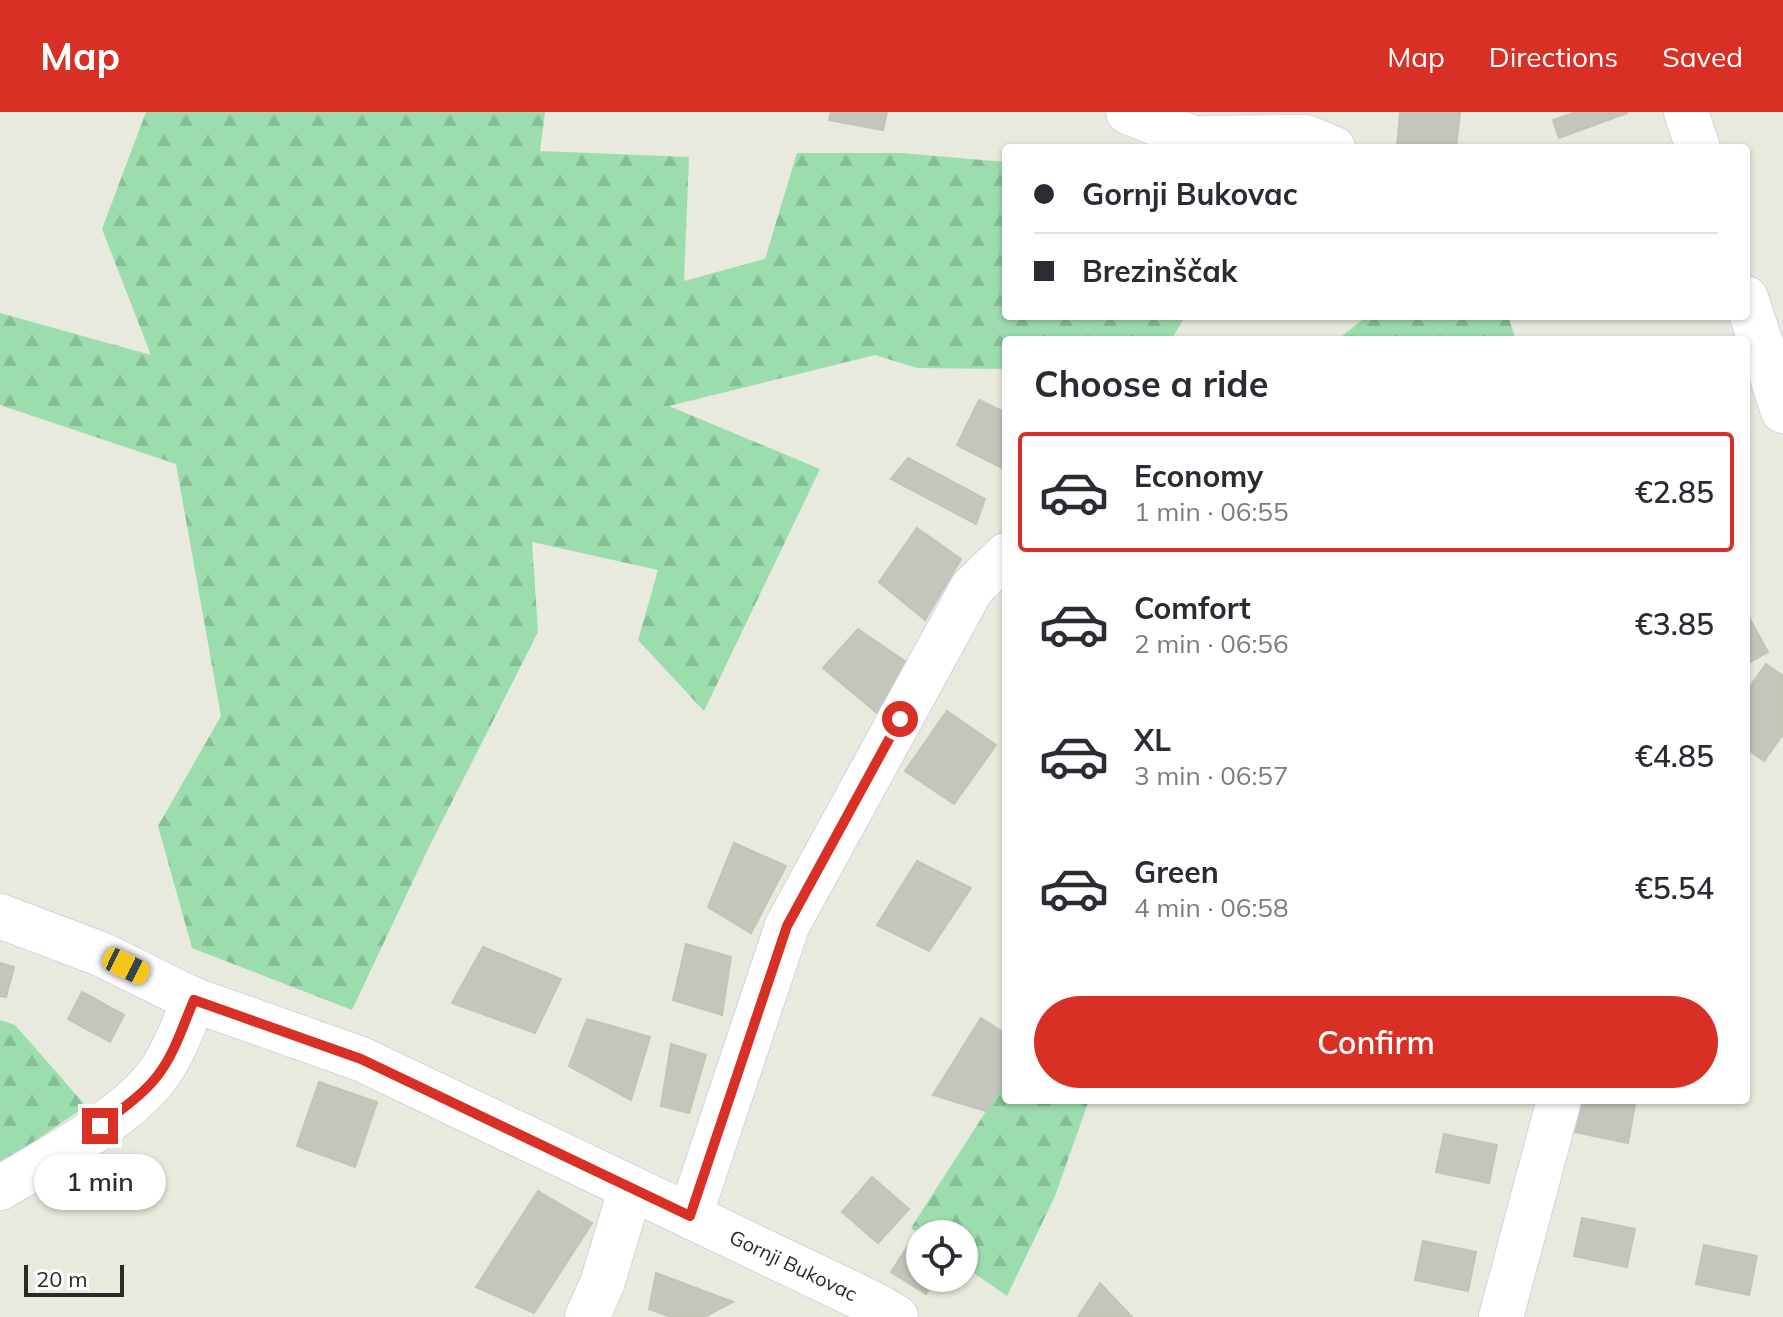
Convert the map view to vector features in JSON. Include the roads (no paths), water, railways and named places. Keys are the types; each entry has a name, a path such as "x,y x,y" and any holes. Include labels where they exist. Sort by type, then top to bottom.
{"street":[{"path":"1128,112 1193,138 1306,137 1323,144"},
{"path":"1686,112 1697,144"},
{"path":"1750,310 1783,411"},
{"path":"690,1216 787,926 972,588 1002,559"},
{"name":"Gornji Bukovac","path":"0,916 103,955 194,1000 361,1059 896,1317"},
{"path":"0,1188 82,1139 136,1098 159,1074 194,1000"},
{"path":"1501,1317 1558,1104"},
{"path":"587,1317 602,1284 631,1188"}]}
